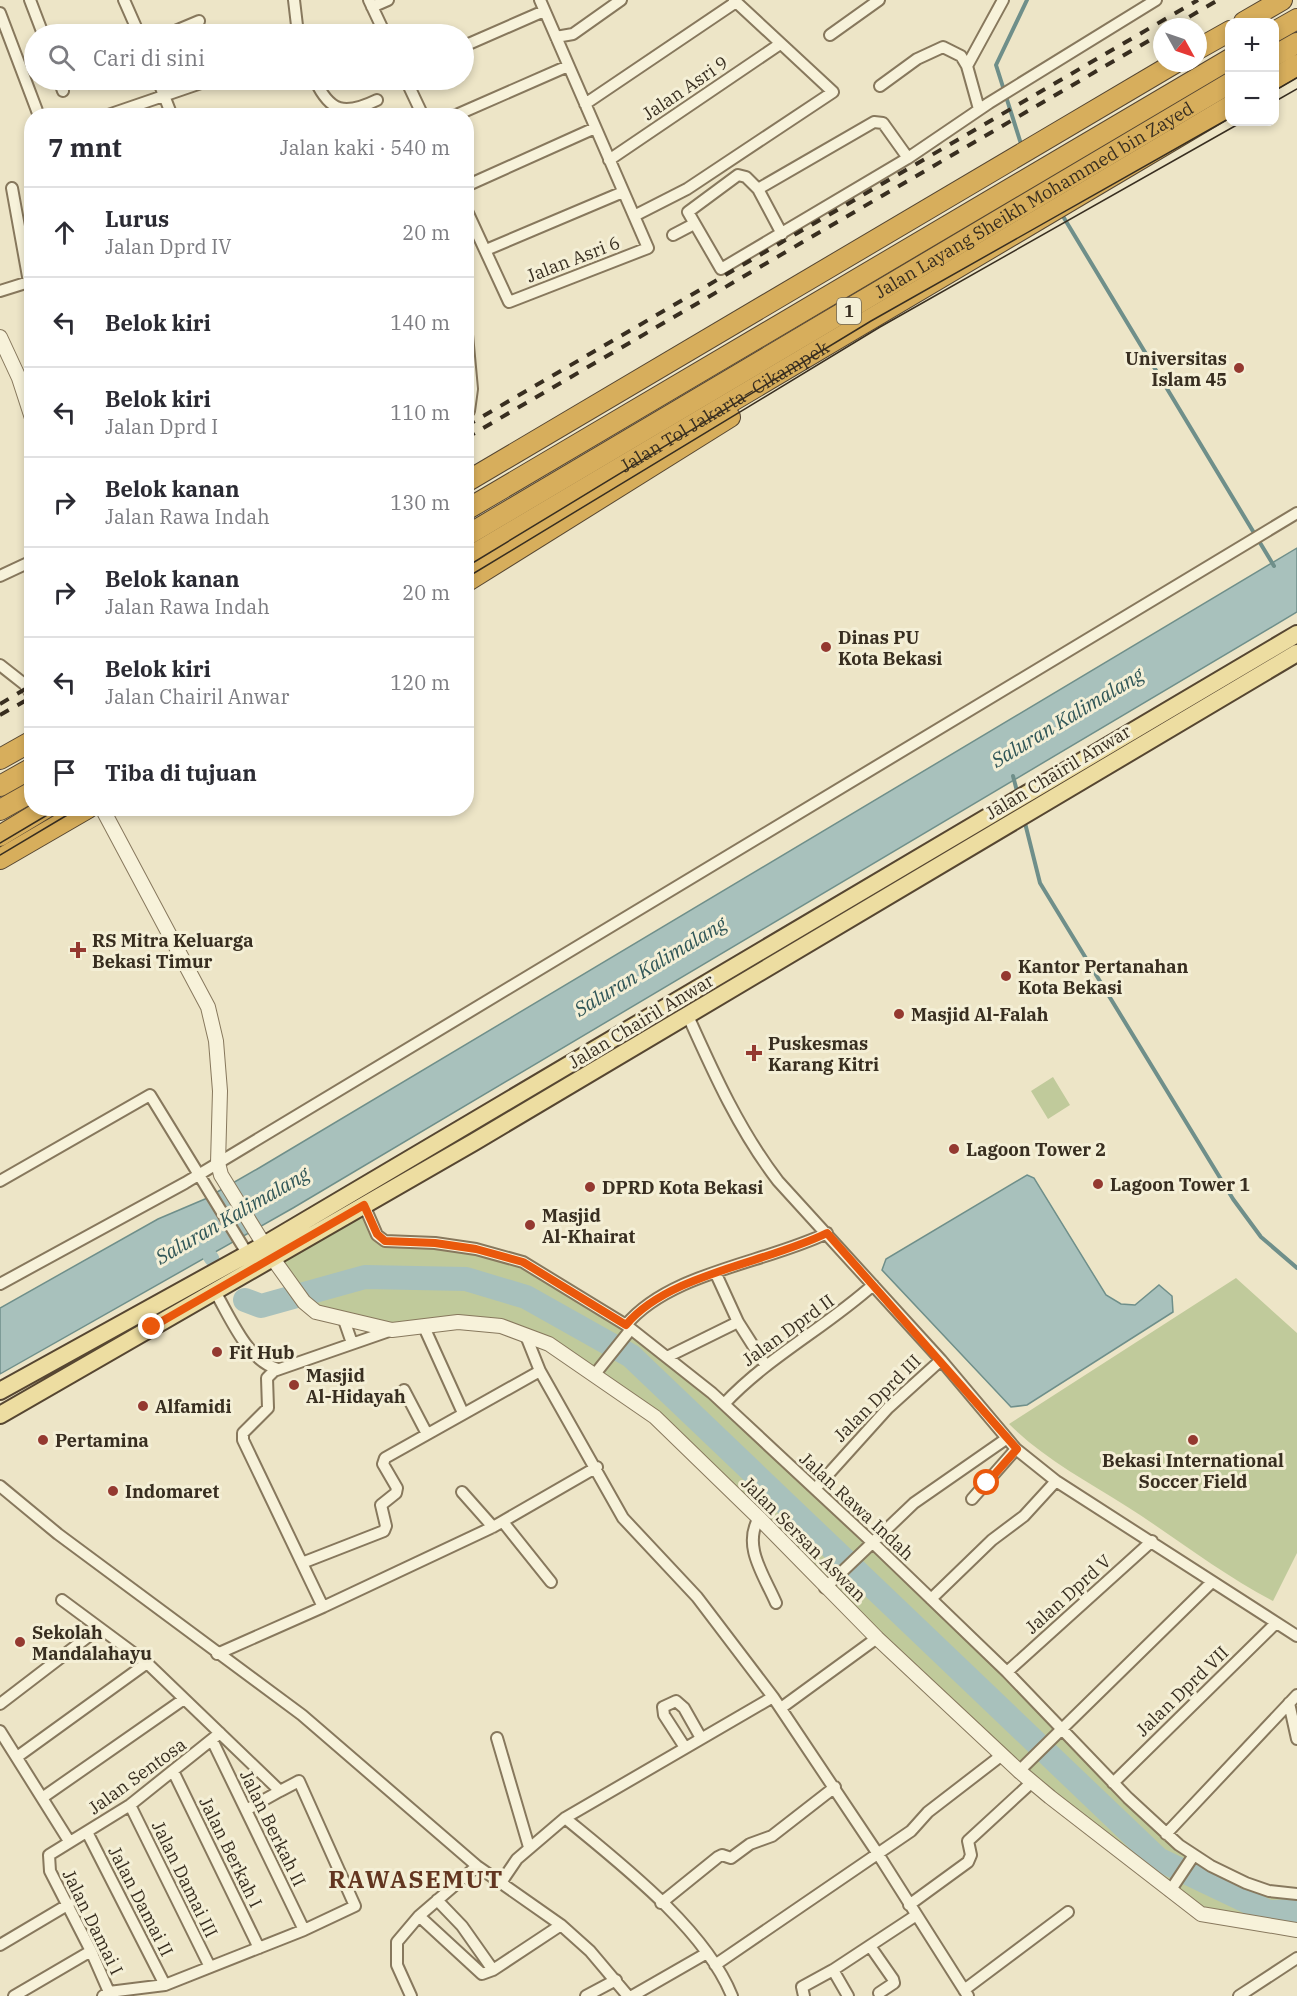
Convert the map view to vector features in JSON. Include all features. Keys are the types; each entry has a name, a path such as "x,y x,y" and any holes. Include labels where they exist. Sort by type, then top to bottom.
{"highway":[{"path":"1251,18 1282,0"},
{"path":"1279,30 1297,19"},
{"path":"1207,44 1225,34"},
{"path":"1279,54 1297,43"},
{"name":"Jalan Layang Sheikh Mohammed bin Zayed","path":"474,505 1225,62"},
{"path":"1279,76 1297,65"},
{"path":"474,477 1160,72"},
{"name":"Jalan Layang Sheikh Mohammed bin Zayed","path":"474,531 1225,86"},
{"name":"Jalan Tol Jakarta–Cikampek","path":"474,554 1225,109"},
{"path":"474,577 720,424 753,399 777,375"},
{"path":"0,759 24,746"},
{"path":"0,786 24,772"},
{"path":"0,810 24,796"},
{"path":"0,836 33,816"},
{"path":"0,859 74,816"}],"main road":[{"name":"Jalan Chairil Anwar","path":"1209,696 1297,634"},
{"name":"Jalan Chairil Anwar","path":"264,1245 364,1205 474,1142 879,882 988,817 1038,797 1209,696 1297,653"},
{"name":"Jalan Chairil Anwar","path":"0,1391 264,1245 466,1125 888,897 998,831 1038,797"},
{"path":"879,882 888,897"},
{"path":"466,1125 474,1142"},
{"name":"Jalan Chairil Anwar","path":"0,1415 214,1290 248,1254"}],"street":[{"path":"30,0 39,24"},
{"path":"124,0 135,24"},
{"path":"294,0 296,24"},
{"path":"380,24 370,3 388,0"},
{"path":"556,37 573,34 621,0"},
{"path":"830,35 879,0"},
{"path":"967,66 1003,0"},
{"path":"1133,0 1138,11"},
{"path":"782,234 758,189 746,177 738,176 688,212 721,269 782,234 908,158 989,103 1156,0"},
{"path":"474,41 542,5 568,66 634,216 687,189 833,92 735,1 585,104"},
{"path":"0,13 24,76"},
{"path":"192,24 199,21"},
{"name":"Jalan Asri 9","path":"609,160 780,44"},
{"path":"880,86 917,59 943,46 961,56 967,66 979,110"},
{"path":"472,108 568,66"},
{"path":"29,90 36,108"},
{"path":"162,90 169,108"},
{"path":"123,108 184,90"},
{"path":"320,90 324,99 334,108"},
{"path":"411,90 419,108"},
{"path":"346,108 377,100"},
{"path":"758,189 874,122 883,123 908,158"},
{"path":"474,182 596,128"},
{"path":"12,188 24,250"},
{"path":"474,225 486,250 623,192"},
{"name":"Jalan Asri 6","path":"486,250 509,302 648,248 634,216"},
{"path":"673,235 694,224"},
{"path":"0,291 24,283"},
{"path":"0,337 24,395"},
{"path":"0,1284 200,1174 219,1169 1297,513"},
{"path":"0,576 24,565"},
{"path":"0,665 24,683"},
{"path":"107,816 208,1007 216,1041 220,1083 219,1169"},
{"path":"684,1008 730,1108 754,1150 789,1193 940,1360 1006,1439 1056,1481 1152,1541 1275,1624 1297,1636"},
{"path":"0,1181 150,1095 248,1254"},
{"name":"Jalan Sersan Aswan","path":"219,1169 264,1245 304,1302 316,1312 392,1330 458,1322 501,1326 549,1344 599,1369 655,1417 759,1518 825,1588 1032,1782 1173,1886 1201,1914 1297,1929"},
{"name":"Jalan Rawa Indah","path":"364,1205 377,1234 385,1241 435,1243 469,1248 523,1262 628,1327 724,1404 872,1542 1007,1672 1113,1783 1191,1860 1269,1891 1297,1894"},
{"path":"599,1369 623,1339 633,1316 674,1290 807,1243 827,1233"},
{"path":"716,1274 738,1322 766,1366"},
{"name":"Jalan Dprd II","path":"724,1404 752,1376 846,1310 873,1285"},
{"path":"214,1290 253,1353 268,1366 278,1369"},
{"path":"344,1320 352,1342"},
{"path":"667,1357 738,1322"},
{"path":"424,1327 463,1413"},
{"path":"323,1607 243,1440 247,1427 268,1408 267,1378 278,1369 392,1330"},
{"path":"526,1336 540,1371 597,1467 623,1518 697,1596 781,1708 835,1787 966,1993 1068,1912"},
{"name":"Jalan Dprd III","path":"815,1489 888,1408 940,1360"},
{"path":"302,1563 384,1531 386,1526 380,1507 396,1493 397,1488 384,1460 540,1371"},
{"path":"404,1390 427,1434"},
{"path":"825,1588 914,1503 1006,1439"},
{"path":"972,1499 1017,1449"},
{"path":"217,1654 498,1525 597,1467"},
{"path":"931,1599 992,1540 1024,1516 1056,1481"},
{"path":"0,1485 58,1534 302,1715 477,1866 502,1881 561,1925 630,1996 707,1953"},
{"path":"462,1492 498,1525 550,1582"},
{"path":"759,1518 752,1529 751,1545 776,1603"},
{"name":"Jalan Dprd V","path":"1007,1672 1152,1541"},
{"path":"1019,1771 1212,1583"},
{"path":"62,1600 98,1629 147,1663 184,1698 216,1736 280,1791"},
{"name":"Jalan Dprd VII","path":"1113,1783 1275,1624"},
{"path":"0,1704 98,1629"},
{"path":"781,1708 877,1638"},
{"path":"16,1757 147,1663"},
{"path":"502,1881 529,1847 565,1818 684,1746 773,1697"},
{"path":"42,1798 184,1698"},
{"path":"1293,1699 1297,1739"},
{"path":"1166,1834 1293,1699"},
{"path":"684,1746 664,1715 663,1707 669,1702 676,1701 682,1705 701,1738"},
{"path":"0,1731 69,1841"},
{"name":"Jalan Sentosa","path":"69,1841 130,1805 216,1736"},
{"name":"Jalan Berkah II","path":"216,1736 246,1810 304,1930"},
{"path":"497,1738 529,1847"},
{"path":"715,1965 911,1831 928,1812 1002,1755"},
{"name":"Jalan Berkah I","path":"173,1771 259,1948"},
{"path":"106,1994 165,1985 304,1930 355,1906 299,1781 246,1810"},
{"path":"909,1905 968,1862 971,1856 968,1841 1032,1782"},
{"path":"661,1903 718,1857 722,1855 731,1858 750,1844 771,1836 835,1787"},
{"name":"Jalan Damai III","path":"130,1805 210,1967"},
{"path":"565,1818 614,1858 693,1933 715,1965 732,1996"},
{"name":"Jalan Damai II","path":"87,1832 165,1985"},
{"name":"Jalan Damai I","path":"69,1841 51,1853 48,1859 50,1871 69,1904 91,1951 106,1994"},
{"path":"1173,1886 1191,1860"},
{"path":"411,1996 399,1974 397,1942 418,1917 477,1866"},
{"path":"437,1900 462,1926 493,1970"},
{"path":"0,1945 69,1904"},
{"path":"804,1996 802,1987 833,1971 915,1916"},
{"path":"418,1917 479,1973 484,1974 561,1925"},
{"path":"870,1946 894,1983 878,1995"},
{"path":"14,1996 91,1951"},
{"path":"1239,1996 1297,1958"},
{"path":"833,1971 848,1996"},
{"path":"586,1996 616,1980"}],"green space":[{"path":"1053,1077 1070,1105 1048,1119 1031,1091"},
{"path":"364,1205 378,1237 435,1243 523,1262 613,1317 724,1404 1166,1834 1226,1874 1297,1894 1297,1930 1201,1914 1050,1797 655,1417 595,1374 501,1326 392,1330 316,1312 271,1256"},
{"path":"1236,1278 1297,1333 1297,1553 1273,1601 1235,1579 1065,1468 1036,1448 1009,1424"}],"water":[{"name":"Saluran Kalimalang","path":"1297,548 1297,612 293,1208 0,1374 0,1308 158,1219 205,1199 259,1168"},
{"path":"1027,1175 1034,1178 1106,1295 1121,1304 1135,1305 1159,1285 1172,1296 1173,1312 1027,1405 1011,1407 882,1270 886,1259"}],"waterway":[{"path":"1022,147 996,65 1027,0"},
{"path":"1061,213 1274,566"},
{"path":"1013,776 1018,795"},
{"path":"1024,819 1040,883 1233,1199 1261,1237 1297,1268"},
{"path":"245,1300 261,1306 365,1277 466,1279 526,1297 631,1356 1158,1859 1269,1912 1297,1911"}],"tram line":[{"path":"1279,88 1297,78"},
{"path":"1279,99 1297,89"},
{"path":"474,562 871,321 1225,121"},
{"path":"474,573 880,327 1235,126"},
{"path":"0,843 46,816"},
{"path":"0,855 66,816"}],"railway":[{"path":"474,421 1198,0"},
{"path":"1187,18 1218,0"},
{"path":"474,433 1153,38"},
{"path":"0,704 24,690"},
{"path":"0,715 24,702"}],"place":[{"name":"Universitas Islam 45","path":"1239,368"},
{"name":"Dinas PU Kota Bekasi","path":"826,647"},
{"name":"RS Mitra Keluarga Bekasi Timur","path":"78,950"},
{"name":"Kantor Pertanahan Kota Bekasi","path":"1006,976"},
{"name":"Masjid Al-Falah","path":"899,1014"},
{"name":"Puskesmas Karang Kitri","path":"754,1053"},
{"name":"Lagoon Tower 2","path":"954,1149"},
{"name":"Lagoon Tower 1","path":"1098,1184"},
{"name":"DPRD Kota Bekasi","path":"590,1187"},
{"name":"Masjid Al-Khairat","path":"530,1225"},
{"name":"Fit Hub","path":"217,1352"},
{"name":"Masjid Al-Hidayah","path":"294,1385"},
{"name":"Alfamidi","path":"143,1406"},
{"name":"Pertamina","path":"43,1440"},
{"name":"Bekasi International Soccer Field","path":"1193,1440"},
{"name":"Indomaret","path":"113,1491"},
{"name":"Sekolah Mandalahayu","path":"20,1642"}],"district":[{"name":"RAWASEMUT","path":"416,1879"}],"route":[{"path":"152,1327 271,1256 364,1205 377,1234 385,1241 435,1243 476,1249 523,1262 626,1325 633,1316 649,1305 696,1279 766,1258 827,1233 1017,1449 987,1483"}]}
